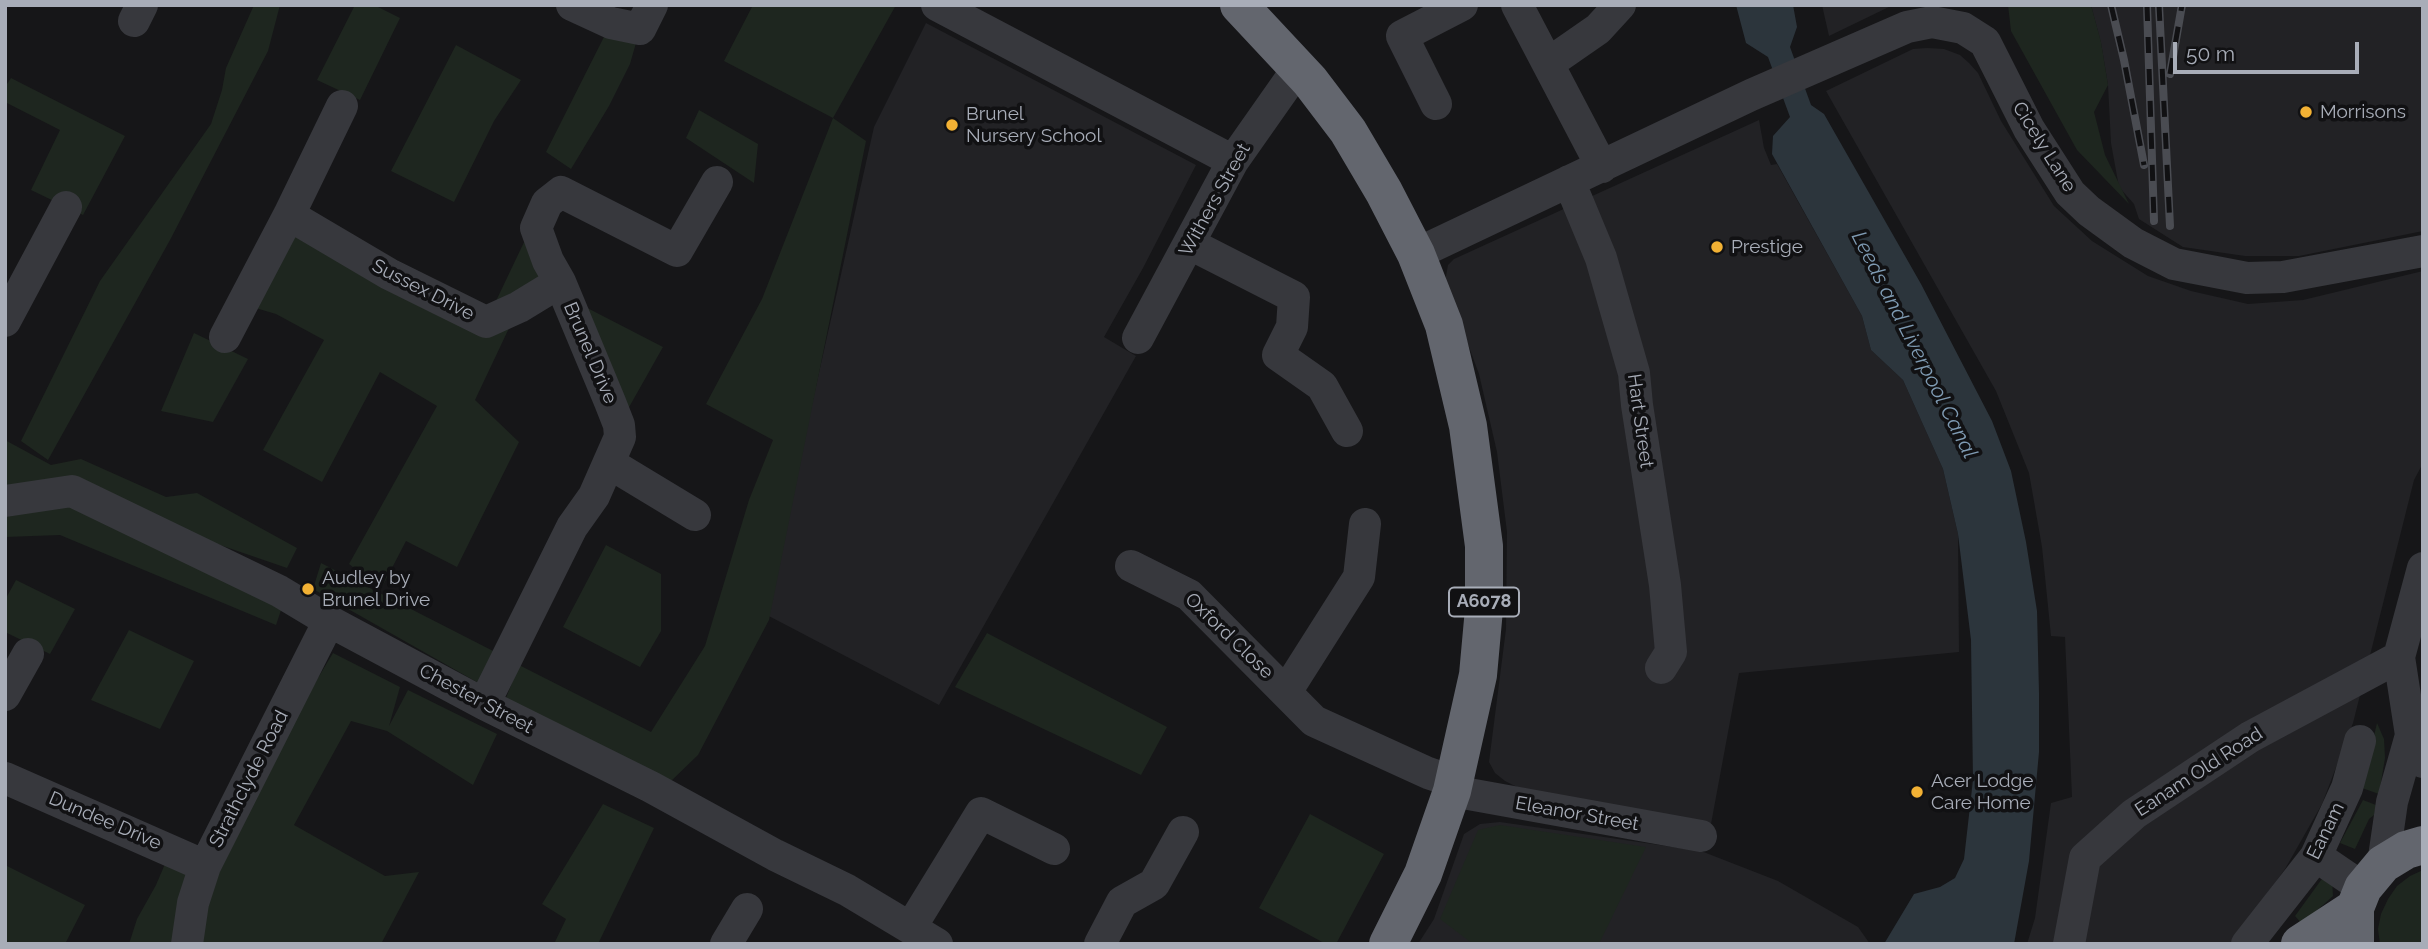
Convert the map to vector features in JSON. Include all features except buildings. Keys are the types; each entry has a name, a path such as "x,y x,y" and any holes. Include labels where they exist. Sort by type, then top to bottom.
{"highway":[{"name":"A6078","path":"1239,5 1299,67 1348,131 1367,161 1416,254 1444,325 1458,375 1478,486 1484,546 1484,609 1478,675 1454,787 1423,874 1388,944"},
{"path":"2300,944 2364,901 2406,850 2423,845"}],"street":[{"path":"572,5 611,23 640,29 652,5"},
{"path":"937,5 1233,161"},
{"path":"1436,104 1402,36 1462,5"},
{"path":"1416,254 1602,167 1517,5"},
{"path":"1549,63 1598,29 1620,5"},
{"name":"Cicely Lane","path":"1602,167 1814,67 1907,27 1932,22 1963,28 1985,42 2029,130 2070,193 2089,211 2133,243 2174,264 2247,278 2283,277 2423,251"},
{"name":"Withers Street","path":"1138,338 1233,161 1299,67"},
{"path":"225,337 342,106"},
{"name":"Hart Street","path":"1569,181 1601,258 1634,373 1665,585 1671,652 1661,668"},
{"name":"Brunel Drive","path":"484,704 572,527 594,496 620,437 619,425 536,228 547,203 561,192 677,251 717,182"},
{"path":"5,321 66,207"},
{"name":"Sussex Drive","path":"289,215 388,274 486,322 519,307 560,282"},
{"path":"1190,244 1294,297 1292,327 1278,355 1322,386 1346,431"},
{"path":"609,463 695,515"},
{"name":"Chester Street","path":"5,501 72,491 279,591 329,621 484,704 651,787 775,855 847,890 924,936"},
{"name":"Oxford Close","path":"1286,692 1359,577 1365,523"},
{"name":"Oxford Close","path":"1131,566 1189,595 1314,721 1454,787"},
{"path":"2316,856 2364,901 2392,802 2417,748 2399,657 2423,568"},
{"name":"Strathclyde Road","path":"187,944 193,903 205,866 329,621"},
{"path":"5,695 28,654"},
{"name":"Eanam Old Road","path":"2069,944 2085,858 2134,814 2250,737 2399,657"},
{"name":"Eanam","path":"2247,944 2316,856 2347,788 2360,741"},
{"name":"Dundee Drive","path":"5,778 205,866"},
{"name":"Eleanor Street","path":"1454,787 1701,836"},
{"path":"924,936 981,813 1054,849"},
{"path":"1100,944 1122,902 1154,884 1183,832"},
{"path":"726,944 747,909"}],"shaded area":[{"path":"254,5 280,5 268,51 170,240 48,460 21,441 100,281 211,124 226,68"},
{"path":"355,5 374,5 400,18 360,100 317,80"},
{"path":"753,5 896,5 833,118 724,61"},
{"path":"1822,5 1893,5 1829,36"},
{"path":"2008,5 2091,5 2108,85 2094,112 2105,155 2129,204 2077,150 2011,31"},
{"name":"Morrisons","path":"2091,5 2423,5 2423,231 2299,256 2245,256 2183,247 2139,219 2134,204 2119,187 2111,143 2108,85"},
{"path":"611,23 640,29 630,64 609,106 571,169 546,152"},
{"path":"926,23 1196,165 1104,337 1136,356 939,705 765,614 874,127"},
{"path":"456,45 521,80 494,121 454,202 391,171"},
{"path":"1913,49 1944,49 1960,55 1969,63 1978,73 2001,121 2054,206 2092,241 2148,276 2191,291 2248,304 2303,300 2423,271 2423,463 2414,480 2353,723 2322,804 2285,869 2231,944 2027,944 2035,918 2051,803 2072,797 2065,637 2051,636 2042,547 2029,473 1996,391 1826,91"},
{"path":"11,78 125,136 83,215 31,190 60,130 5,102 5,87"},
{"path":"699,110 758,144 754,183 686,138"},
{"path":"833,118 866,141 769,620 698,755 669,783 506,698 519,665 651,732 705,646 749,500 773,440 706,404 762,299"},
{"path":"1759,120 1764,148 1771,165 1777,164 1862,316 1871,350 1903,380 1943,469 1958,534 1959,652 1739,673 1711,824 1519,788 1495,773 1489,762 1506,629 1507,532 1497,452 1479,374 1445,282 1448,265 1454,259"},
{"path":"289,215 486,322 526,238 560,282 519,307 475,400 519,442 457,567 406,541 381,589 349,564 437,406 380,372 322,482 263,450 324,340 276,314 242,304"},
{"path":"566,297 663,347 619,425"},
{"path":"194,333 248,359 213,422 161,411"},
{"path":"5,440 51,465 81,459 166,497 197,493 297,548 287,568 92,501 282,607 276,625 60,535 5,537"},
{"path":"606,545 661,574 661,631 640,667 563,627"},
{"path":"321,563 499,654 482,685 313,589"},
{"path":"16,580 75,609 50,654 5,632 5,600"},
{"path":"129,630 194,661 160,729 91,700"},
{"path":"987,633 1167,727 1141,775 955,687"},
{"path":"333,653 400,687 389,726 408,690 497,734 473,785 387,731 351,721 294,825 385,876 419,872 381,944 129,944 137,919 171,850 205,865"},
{"path":"2377,723 2384,739 2385,758 2379,794 2362,788"},
{"path":"2363,800 2376,805 2374,815 2369,819 2355,849 2340,843"},
{"path":"603,804 654,828 598,944 554,944 566,919 542,904"},
{"path":"1310,814 1384,854 1336,944 1326,944 1259,908"},
{"path":"1500,822 1701,851 1778,881 1858,927 1870,944 1418,944 1434,919 1464,834 1480,824"},
{"path":"1500,825 1646,847 1599,944 1473,944 1440,919 1478,830"},
{"path":"5,865 85,905 65,944 5,942"},
{"path":"2423,870 2423,944 2380,944 2378,929 2388,899 2397,886"},
{"path":"2324,876 2332,879 2333,896 2302,924 2295,916"}],"water":[{"name":"Leeds and Liverpool Canal","path":"1736,5 1793,5 1797,27 1790,47 1811,105 1824,114 1921,284 1992,421 2011,471 2037,611 2039,693 2039,752 2029,861 2014,944 1884,944 1914,894 1940,887 1955,878 1964,859 1973,780 1971,640 1958,534 1943,469 1903,380 1871,350 1862,316 1772,154 1773,136 1790,117 1768,57 1746,43"}],"railway":[{"path":"2111,5 2144,165"},
{"path":"2147,5 2154,221"},
{"path":"2159,5 2170,226"},
{"path":"2170,74 2182,5"}],"place":[{"name":"Morrisons","path":"2306,112"},
{"name":"Brunel Nursery School","path":"952,125"},
{"name":"Prestige","path":"1717,247"},
{"name":"Audley by Brunel Drive","path":"308,589"},
{"name":"Acer Lodge Care Home","path":"1917,792"}]}
